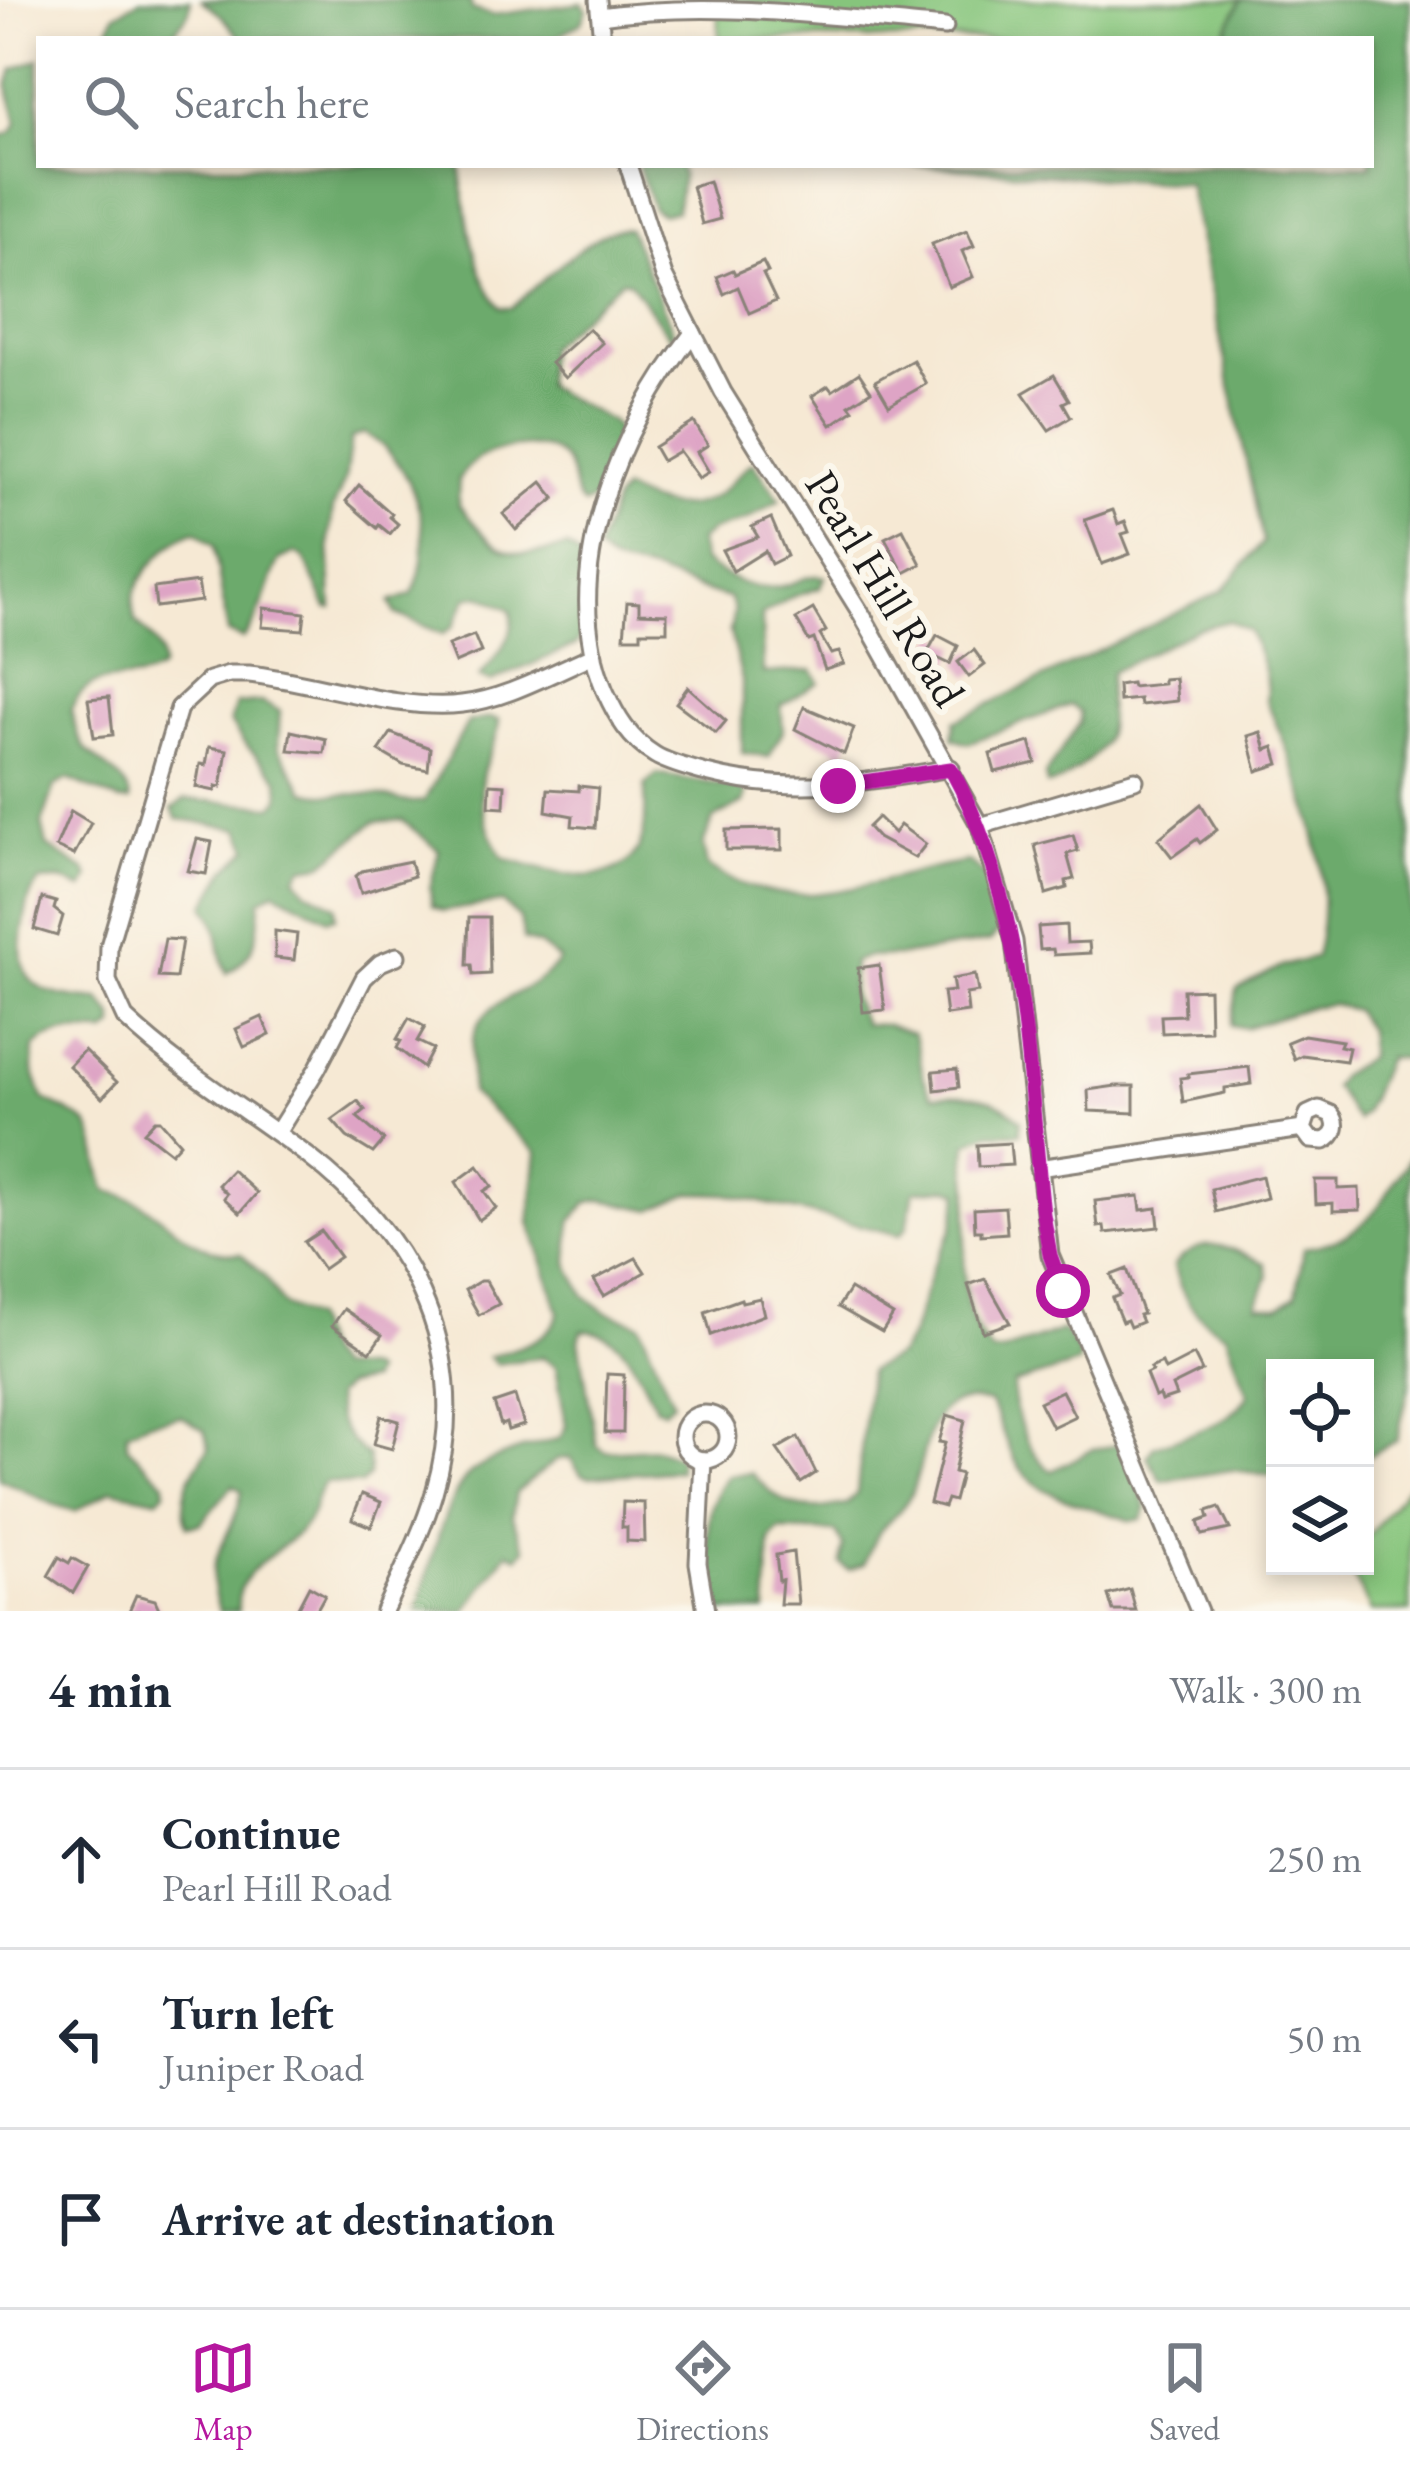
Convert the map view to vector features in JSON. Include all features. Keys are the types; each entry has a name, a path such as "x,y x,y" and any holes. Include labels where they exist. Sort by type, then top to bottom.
{"street":[{"path":"599,8 710,5 945,27"},
{"name":"Pearl Hill Road","path":"629,168 664,276 723,392 837,574 980,826 1014,941 1050,1255 1199,1611"},
{"path":"693,333 650,394 600,517 587,575 594,655 608,698 635,740 664,759 761,784 813,788 951,769"},
{"path":"384,1611 421,1529 441,1465 446,1414 439,1346 421,1288 391,1236 356,1196 125,1018 108,981 109,946 179,708 209,680 240,673 429,704 469,704 594,655"},
{"path":"980,826 1135,780"},
{"path":"277,1133 317,1070 364,978 380,963 397,956"},
{"path":"1038,1168 1304,1129"},
{"path":"703,1460 698,1563 706,1611"}],"green space":[{"path":"140,0 190,0 172,36 106,36 114,15"},
{"path":"201,0 470,0 472,9 492,15 582,3 587,10 582,22 558,36 239,36"},
{"path":"718,0 1241,0 1223,36 719,36"},
{"path":"1241,0 1410,0 1410,1058 1387,1058 1357,1120 1333,1087 1340,1076 1368,1058 1368,1032 1354,1010 1331,1004 1245,1028 1231,1025 1237,989 1280,967 1316,957 1322,923 1319,857 1312,825 1266,700 1265,673 1249,631 1229,621 1197,629 1111,672 1107,734 1094,755 1057,783 1047,785 1045,775 1080,722 1080,712 1070,705 968,743 953,738 955,721 1223,590 1263,542 1188,184 950,168 1374,168 1374,36 1223,36"},
{"path":"36,60 36,168 460,168 476,258 501,308 512,308 585,245 617,229 629,229 673,330 673,337 669,336 630,282 622,280 548,347 547,387 612,422 619,433 594,499 584,505 565,461 537,447 481,457 459,478 458,504 504,550 530,554 568,547 580,557 584,615 576,645 491,682 479,678 508,638 511,610 480,595 467,598 453,627 443,634 396,614 390,602 412,594 420,573 423,551 418,504 398,463 364,433 351,438 345,480 333,508 329,539 332,608 327,608 304,558 295,553 280,559 250,631 243,639 228,633 214,546 196,531 187,534 148,569 133,601 135,621 158,648 161,669 89,687 71,710 82,744 125,784 130,801 68,779 55,786 42,824 47,846 86,871 89,878 83,889 61,880 40,881 36,886 25,918 23,963 36,985 48,991 100,1000 114,1017 114,1027 106,1033 59,1034 34,1048 33,1070 43,1099 87,1124 107,1191 144,1205 202,1246 241,1254 265,1277 283,1305 312,1318 325,1354 336,1368 373,1373 370,1381 346,1386 335,1396 340,1423 368,1457 369,1475 361,1485 325,1482 305,1525 243,1583 238,1611 220,1611 213,1578 242,1491 233,1485 200,1524 188,1526 184,1505 188,1485 209,1448 204,1430 181,1416 148,1422 127,1432 127,1446 165,1483 165,1492 158,1499 112,1490 75,1511 0,1479 0,136 11,133 17,123 8,85 13,69"},
{"path":"639,168 680,168 676,211 662,214 653,209"},
{"path":"753,462 780,500 699,540 703,561 732,579 764,588 825,577 820,588 792,597 762,615 763,673 812,670 819,682 781,706 783,731 769,757 742,753 742,680 730,632 734,610 729,598 619,565 597,550 615,500 624,490 658,504 694,505 717,495"},
{"path":"261,702 280,711 278,747 305,791 409,802 424,801 468,722 499,720 482,778 484,814 503,858 536,868 592,875 625,864 641,844 645,785 657,774 739,788 746,794 743,803 713,819 703,845 707,866 740,884 773,892 837,891 969,862 989,878 1000,929 991,941 865,957 853,962 852,994 864,1024 887,1025 913,1034 933,1095 980,1097 1021,1120 1020,1133 988,1133 968,1143 964,1274 971,1314 992,1352 1063,1330 1079,1354 1078,1364 1014,1384 1023,1432 1052,1471 1094,1449 1118,1445 1147,1508 1142,1519 1132,1521 1086,1507 1040,1486 1014,1458 990,1403 968,1400 951,1404 940,1414 911,1494 878,1534 864,1564 849,1570 840,1563 843,1546 836,1532 779,1530 770,1541 766,1611 721,1611 708,1540 719,1489 729,1475 751,1473 793,1505 846,1505 857,1493 869,1371 898,1355 911,1336 933,1265 952,1230 960,1192 948,1188 914,1191 907,1227 900,1235 726,1194 690,1193 652,1210 602,1200 588,1202 571,1222 568,1263 584,1295 604,1311 640,1324 673,1402 664,1410 656,1407 620,1346 597,1332 582,1330 579,1340 596,1445 605,1451 655,1448 678,1457 679,1470 589,1477 581,1475 570,1458 557,1459 516,1493 512,1517 525,1549 518,1557 508,1552 466,1611 417,1611 445,1516 462,1483 492,1460 560,1438 566,1426 556,1366 543,1357 496,1364 489,1357 541,1337 559,1312 530,1222 537,1152 471,1093 472,1049 480,1022 559,960 524,940 520,919 502,902 444,911 432,906 430,888 439,850 402,820 374,822 323,864 303,867 296,877 305,889 336,906 336,917 328,919 275,891 260,900 254,942 245,959 227,973 205,906 226,870 249,848 240,829 177,819 172,809 185,799 273,806 280,799 279,779 230,722 236,704"},
{"path":"1410,1157 1410,1382 1397,1440 1374,1453 1374,1359 1266,1359 1266,1475 1232,1470 1162,1481 1147,1457 1153,1447 1220,1421 1248,1394 1226,1334 1191,1306 1174,1266 1184,1255 1205,1246 1240,1252 1265,1263 1268,1276 1257,1305 1278,1307 1296,1295 1304,1248 1342,1237 1379,1205"},
{"path":"1410,1483 1410,1611 1371,1611 1353,1575 1374,1575 1374,1529"}],"building":[{"path":"709,181 720,219 702,224 692,186"},
{"path":"967,230 974,246 962,251 973,277 949,287 932,244"},
{"path":"763,262 768,272 763,274 776,301 749,313 738,287 724,294 717,277"},
{"path":"589,329 602,343 565,378 551,363"},
{"path":"913,360 926,384 889,405 875,381"},
{"path":"859,373 871,391 831,425 812,396 828,386 832,391"},
{"path":"1054,375 1069,400 1063,403 1071,417 1049,430 1023,393"},
{"path":"694,422 708,445 697,452 709,472 699,478 679,451 662,461 654,447"},
{"path":"542,482 555,498 516,530 503,514"},
{"path":"359,485 392,514 398,524 390,534 346,501"},
{"path":"1113,510 1118,524 1125,521 1129,532 1122,534 1130,554 1102,564 1085,520"},
{"path":"771,518 787,556 771,564 765,551 733,571 722,550 758,537 752,527"},
{"path":"903,529 921,564 904,573 885,538"},
{"path":"198,582 201,601 156,607 154,588"},
{"path":"627,602 639,603 639,613 667,614 667,631 624,637"},
{"path":"264,608 305,613 303,630 262,627"},
{"path":"813,609 826,631 820,635 831,654 839,652 844,664 825,670 814,639 809,641 796,619"},
{"path":"474,635 481,652 455,663 448,645"},
{"path":"937,635 958,646 950,664 927,653"},
{"path":"974,650 985,665 969,677 958,662"},
{"path":"1175,678 1177,701 1140,705 1139,699 1119,701 1118,685 1163,684 1163,679"},
{"path":"688,687 726,721 716,733 676,703"},
{"path":"109,697 113,735 94,737 88,699"},
{"path":"804,707 854,728 844,754 795,729"},
{"path":"291,731 326,739 324,753 288,750"},
{"path":"1261,732 1266,750 1274,747 1279,764 1257,771 1248,736"},
{"path":"391,733 430,748 428,770 403,765 379,751"},
{"path":"1030,742 1036,763 995,772 990,754"},
{"path":"209,747 227,750 221,787 216,786 215,791 196,787"},
{"path":"490,784 505,785 504,807 489,806"},
{"path":"579,786 598,788 595,828 572,826 573,816 546,811 548,789 579,791"},
{"path":"1201,804 1217,830 1172,857 1158,839"},
{"path":"71,811 91,823 74,855 56,847"},
{"path":"878,817 894,833 900,825 926,844 915,858 878,838 868,827"},
{"path":"782,829 782,850 726,850 726,830"},
{"path":"1073,835 1078,851 1067,854 1074,879 1066,881 1067,888 1046,894 1035,845"},
{"path":"197,839 212,842 206,874 188,871"},
{"path":"410,861 414,876 361,893 356,876 362,871"},
{"path":"42,898 56,902 54,909 63,916 57,936 34,929"},
{"path":"469,917 489,917 490,974 473,975 472,965 467,965"},
{"path":"1066,925 1067,943 1089,942 1090,953 1054,955 1053,949 1040,950 1038,927"},
{"path":"275,931 297,934 294,960 275,958"},
{"path":"165,939 182,940 176,978 158,977"},
{"path":"879,965 885,1010 863,1012 858,968"},
{"path":"975,975 978,992 966,994 968,1012 946,1015 943,992 954,991 952,979"},
{"path":"1209,989 1210,1031 1162,1033 1161,1016 1184,1015 1183,990"},
{"path":"262,1017 270,1035 244,1047 236,1029"},
{"path":"409,1018 425,1027 417,1041 433,1049 423,1068 397,1048"},
{"path":"1304,1035 1342,1041 1340,1046 1349,1048 1346,1061 1302,1055 1294,1059 1287,1042"},
{"path":"84,1050 117,1082 102,1098 69,1066"},
{"path":"1249,1067 1251,1084 1183,1102 1180,1078"},
{"path":"957,1069 959,1087 935,1090 933,1071"},
{"path":"1134,1086 1134,1113 1089,1111 1088,1090"},
{"path":"358,1101 365,1110 357,1117 384,1140 373,1153 347,1137 332,1120"},
{"path":"155,1120 180,1143 171,1153 144,1132"},
{"path":"1010,1143 1012,1165 978,1167 977,1145"},
{"path":"478,1166 492,1186 484,1191 496,1208 479,1220 456,1182"},
{"path":"232,1170 257,1193 240,1213 218,1185"},
{"path":"1262,1176 1267,1198 1216,1212 1211,1189"},
{"path":"1315,1180 1338,1180 1338,1189 1359,1188 1360,1210 1333,1211 1333,1203 1316,1204"},
{"path":"1139,1196 1141,1210 1157,1208 1159,1227 1105,1233 1104,1226 1098,1227 1095,1201"},
{"path":"1005,1207 1007,1233 981,1235 975,1231 974,1209"},
{"path":"321,1231 340,1257 323,1269 304,1242"},
{"path":"636,1258 645,1272 604,1296 594,1280"},
{"path":"1127,1269 1143,1314 1139,1315 1142,1322 1130,1327 1127,1320 1122,1322 1112,1298 1120,1295 1111,1275"},
{"path":"985,1279 1010,1323 983,1332 968,1285"},
{"path":"486,1281 499,1304 479,1315 465,1290"},
{"path":"850,1289 893,1315 882,1332 838,1307"},
{"path":"760,1298 764,1315 711,1335 705,1312 741,1299"},
{"path":"344,1309 382,1335 370,1352 332,1326"},
{"path":"1194,1355 1202,1371 1172,1386 1176,1396 1161,1401 1159,1395 1155,1397 1146,1374 1150,1368 1162,1363 1165,1370"},
{"path":"607,1374 624,1375 623,1433 605,1433"},
{"path":"1062,1391 1075,1416 1052,1427 1039,1402"},
{"path":"515,1396 524,1425 508,1430 506,1423 501,1425 494,1403"},
{"path":"947,1415 965,1420 954,1472 961,1474 954,1501 947,1499 944,1507 930,1503"},
{"path":"381,1416 399,1421 392,1449 374,1444"},
{"path":"798,1437 816,1473 801,1483 777,1449"},
{"path":"362,1494 381,1502 371,1527 352,1519"},
{"path":"623,1502 644,1503 645,1542 627,1541"},
{"path":"1219,1507 1230,1529 1202,1535 1198,1522 1209,1518 1207,1511"},
{"path":"793,1552 798,1604 780,1604 782,1580 776,1555"},
{"path":"59,1557 88,1567 73,1593 48,1576"},
{"path":"309,1586 325,1595 316,1611 296,1611"},
{"path":"1130,1589 1136,1611 1113,1611 1108,1595"},
{"path":"136,1595 155,1600 160,1611 129,1611"}],"route":[{"path":"838,786 951,769 980,826 1014,941 1043,1214 1063,1291"}]}
